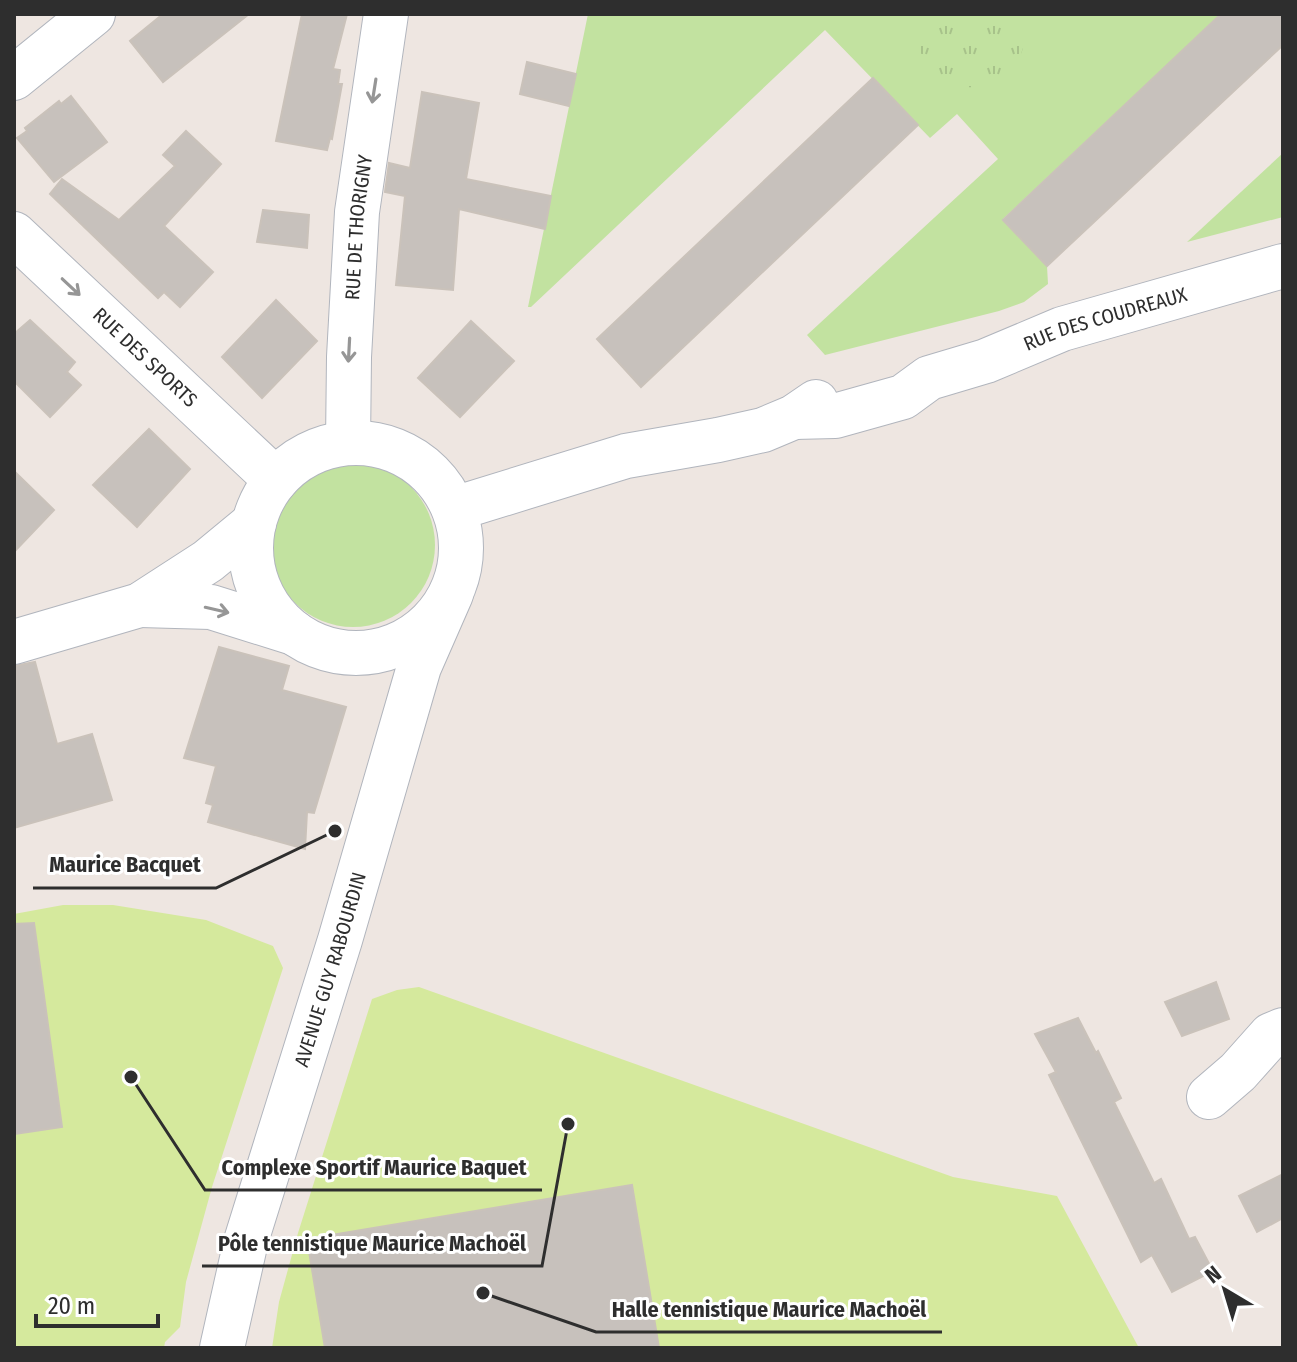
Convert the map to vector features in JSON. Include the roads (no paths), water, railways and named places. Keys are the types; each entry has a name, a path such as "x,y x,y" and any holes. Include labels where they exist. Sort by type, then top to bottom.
{"street":[{"path":"14,78 93,14"},
{"name":"RUE DE THORIGNY","path":"348,443 357,212 386,14"},
{"name":"RUE DES SPORTS","path":"14,234 276,480"},
{"name":"RUE DES COUDREAUX","path":"454,509 626,456 763,430 794,417 835,416 903,397 929,378 986,361 1062,329 1283,266"},
{"path":"337,651 371,652 404,642 431,622 451,594 458,574 462,546 454,509 438,481 412,459 381,446 348,443 321,449 296,461 276,480 263,500 254,523 251,547 254,572 262,595 276,616 294,633 314,645 337,651 419,667"},
{"path":"14,642 140,605 208,561 254,523"},
{"name":"AVENUE GUY RABOURDIN","path":"222,1348 246,1241 348,914 419,667 451,594"},
{"path":"140,605 211,607 294,633"},
{"path":"1209,1097 1238,1072 1271,1035 1283,1030"}],"place":[{"name":"Maurice Bacquet","path":"335,831"},
{"name":"Complexe Sportif Maurice Baquet","path":"131,1077"},
{"name":"Pôle tennistique Maurice Machoël","path":"568,1124"},
{"name":"Halle tennistique Maurice Machoël","path":"483,1293"}]}
